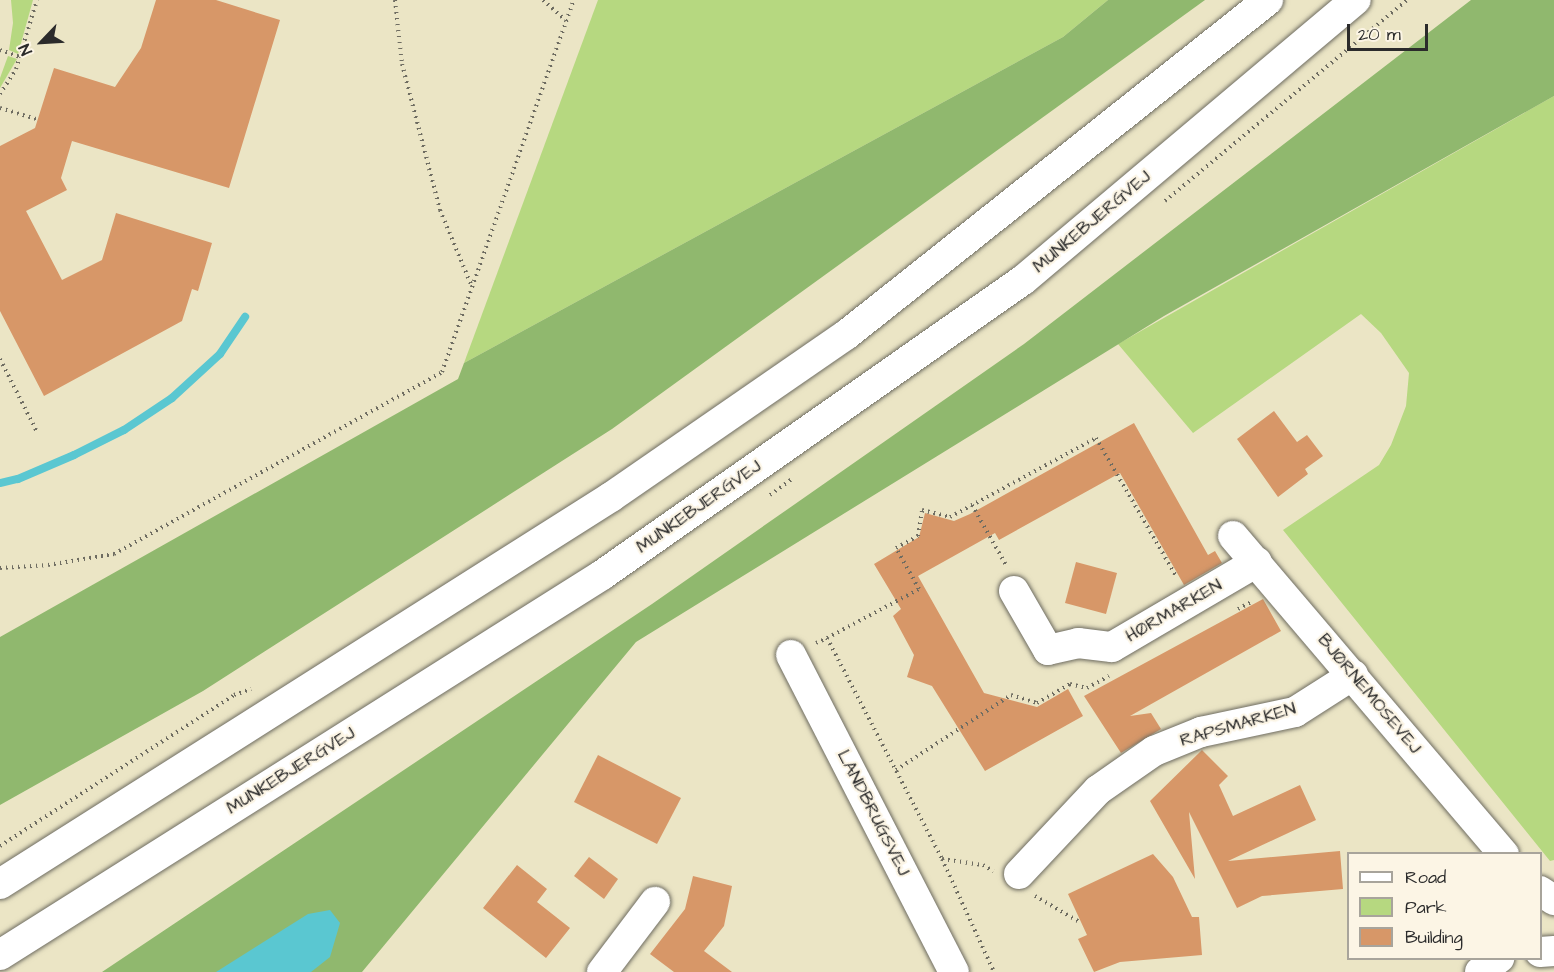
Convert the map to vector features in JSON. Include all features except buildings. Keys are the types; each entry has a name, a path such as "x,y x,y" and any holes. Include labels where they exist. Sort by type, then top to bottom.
{"street":[{"path":"0,884 611,497 846,335 1268,0"},
{"name":"MUNKEBJERGVEJ","path":"0,955 602,575 1014,286 1356,0"},
{"name":"BJØRNEMOSEVEJ","path":"1233,536 1502,852"},
{"name":"HØRMARKEN","path":"1014,591 1048,650 1078,643 1112,647 1257,562"},
{"name":"LANDBRUGSVEJ","path":"791,655 954,972"},
{"name":"RAPSMARKEN","path":"1019,874 1098,790 1154,752 1202,732 1295,712 1353,675"},
{"path":"602,972 655,902"},
{"path":"1480,972 1496,960"}],"path":[{"path":"0,94 20,57 37,0"},
{"path":"395,0 402,64 435,187 472,287"},
{"path":"543,0 566,21"},
{"path":"0,568 48,565 114,554 442,372 573,0"},
{"path":"0,50 20,57"},
{"path":"0,108 36,119"},
{"path":"0,359 36,430"},
{"path":"791,655 919,589 896,548 918,536 922,510 950,517 1096,438 1190,601"},
{"path":"972,505 1015,581 1014,591"},
{"path":"1232,612 1259,598"},
{"path":"827,638 896,770 994,972"},
{"path":"896,770 1011,695 1036,703 1070,684 1087,688 1115,674"},
{"path":"0,846 234,694 254,688"}],"green space":[{"path":"11,0 33,0 18,54 9,50 13,23"},
{"path":"598,0 1108,0 1063,37 464,363"},
{"path":"1108,0 1205,0 612,429 203,691 0,805 0,637 458,379 464,363 1063,37"},
{"path":"1471,0 1554,0 1554,96 1164,316 636,642 362,972 102,972 652,604 1024,344"},
{"path":"8,56 17,59 0,88 0,78"},
{"path":"1554,96 1554,860 1550,861 1283,530 1379,465 1391,445 1406,406 1409,373 1381,333 1361,314 1193,433 1118,344"}],"water":[{"path":"330,910 340,923 330,957 311,972 216,972 308,914"}],"waterway":[{"path":"0,483 18,479 74,455 124,430 172,398 220,354 245,317"}]}
